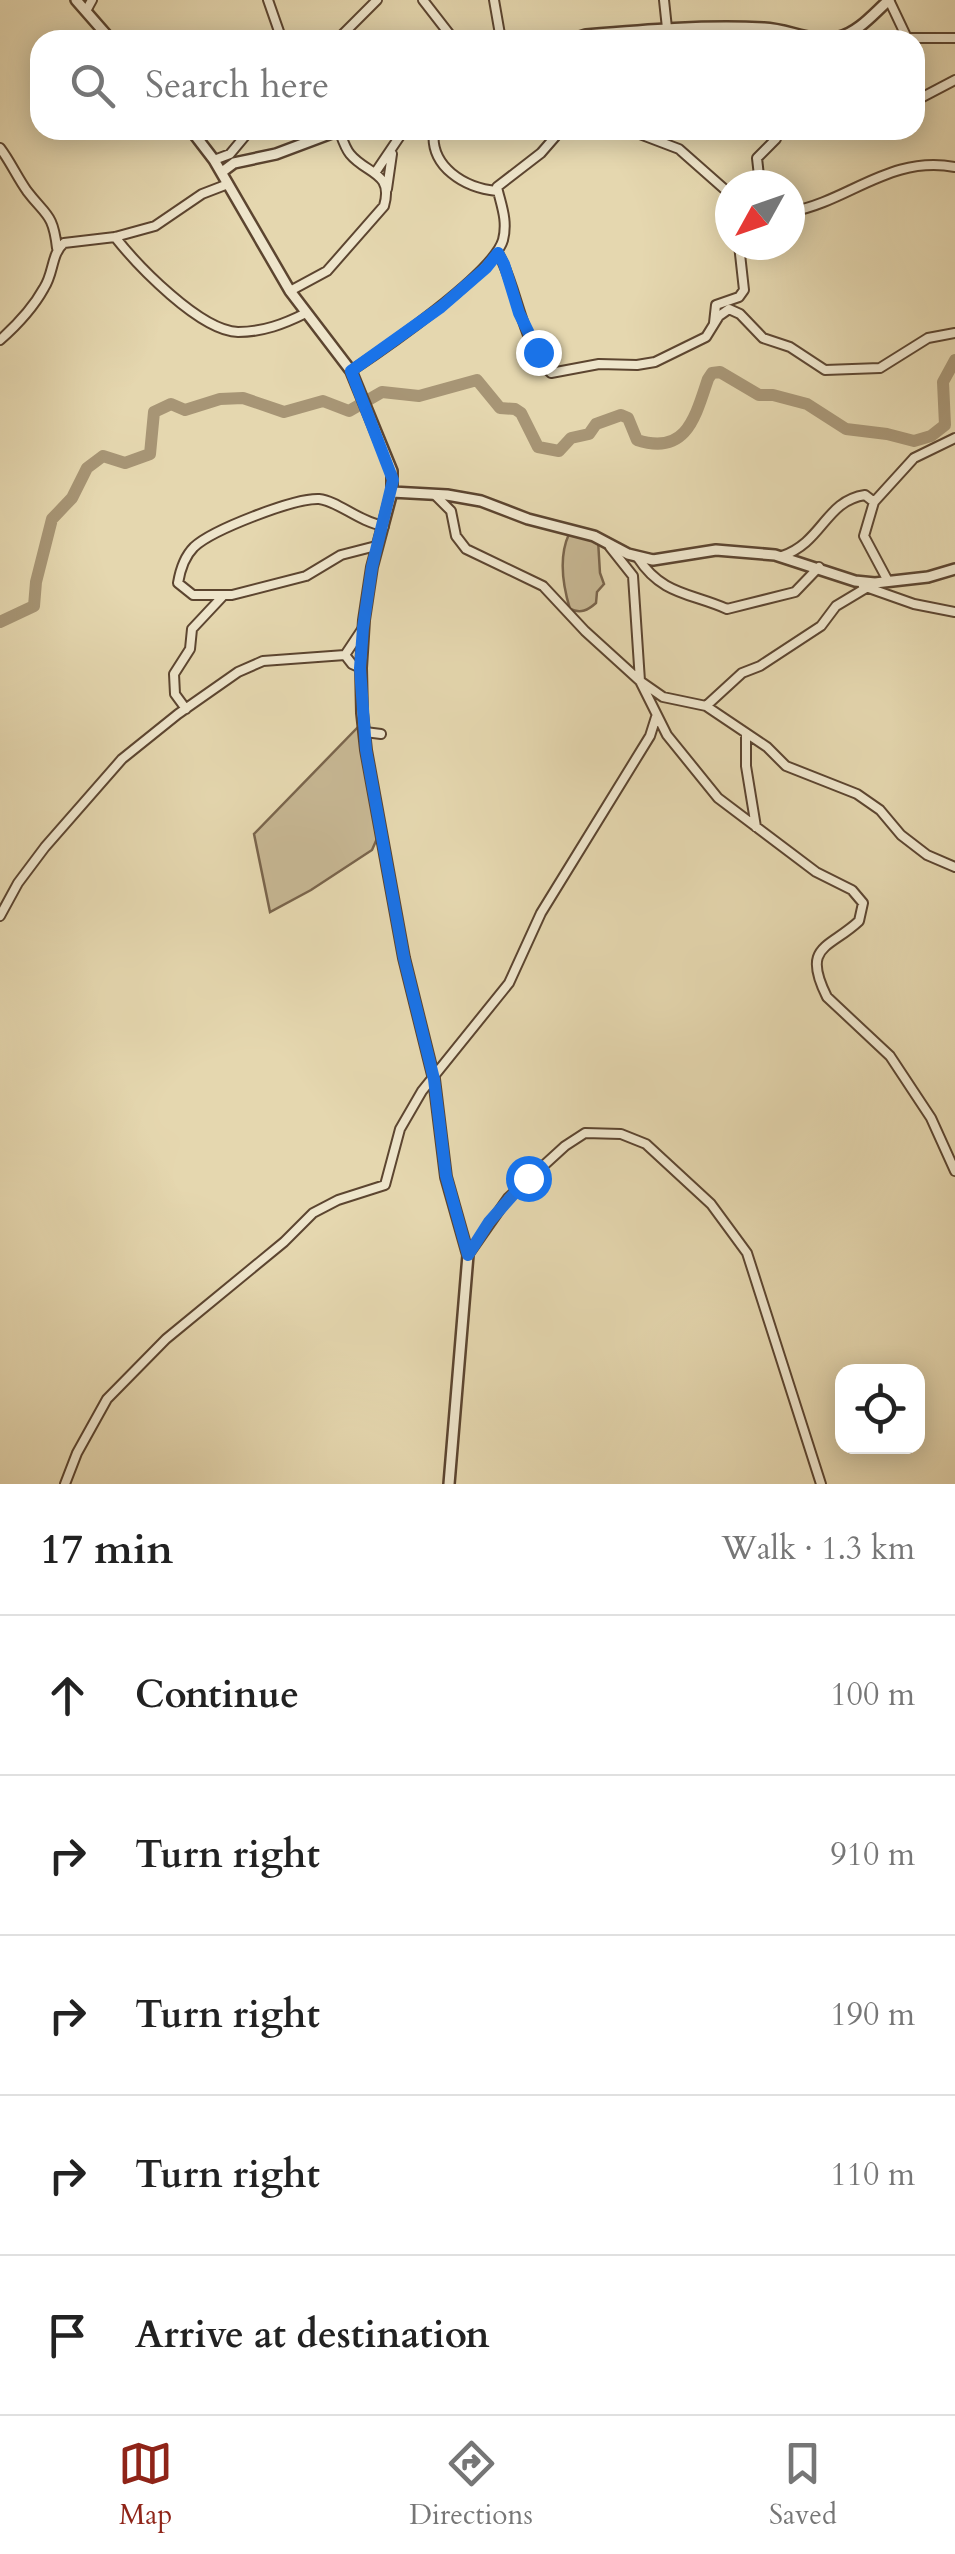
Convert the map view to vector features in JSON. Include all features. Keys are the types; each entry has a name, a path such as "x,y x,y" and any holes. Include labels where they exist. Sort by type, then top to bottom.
{"street":[{"path":"76,0 102,30"},
{"path":"86,11 92,0"},
{"path":"268,0 278,30"},
{"path":"347,30 377,0"},
{"path":"424,0 446,30"},
{"path":"494,0 499,30"},
{"path":"664,0 667,28"},
{"path":"852,30 889,0 904,30"},
{"path":"657,30 708,26 738,30"},
{"path":"925,39 955,38"},
{"path":"925,93 955,80"},
{"path":"199,140 222,172 290,291 351,371 392,471 392,492 376,546 360,668 365,732 404,958 434,1079 446,1176 468,1255 450,1484"},
{"path":"214,160 230,154 242,140"},
{"path":"222,172 234,162 276,154 313,140"},
{"path":"344,140 352,157 375,173 387,189"},
{"path":"375,173 399,140"},
{"path":"435,140 436,153 446,168 473,188 497,191"},
{"path":"351,371 441,307 486,268 504,238 499,184 552,140"},
{"path":"657,140 679,148 715,181"},
{"path":"758,170 757,158 775,140"},
{"path":"0,148 28,192 45,208 56,232 58,248 46,287 0,340"},
{"path":"290,291 332,266 382,210 392,152"},
{"path":"805,208 897,168 923,164 955,167"},
{"path":"58,248 74,240 155,226 202,194 228,184"},
{"path":"114,236 136,262 193,311 230,330 269,329 306,313"},
{"path":"498,253 519,313 543,364 551,372 599,364 655,362 706,336 723,311 734,311 763,338 790,347 820,368 830,370 880,368 928,338 955,333"},
{"path":"714,323 716,305 738,297 744,290 741,260"},
{"path":"888,581 864,536 874,502 914,458 955,438"},
{"path":"392,492 481,500 528,519 594,536 638,558 653,560 716,550 782,556 914,604 955,612"},
{"path":"433,494 451,511 456,536 466,549 543,586 640,681 663,697 706,706 786,766 858,794 880,810 901,835 928,855 955,867"},
{"path":"782,556 804,547 839,504 865,495 874,502"},
{"path":"376,546 341,555 306,576 222,597 192,595 181,588 178,578 189,552 225,527 295,503 327,501 366,523 384,526"},
{"path":"607,543 632,576 640,681 656,717 682,757 718,798 816,872 859,895 863,903 859,920 818,954 823,988 890,1056 931,1118 955,1171"},
{"path":"638,558 656,581 668,589 727,609 795,592 820,567"},
{"path":"855,581 888,581 955,569"},
{"path":"706,706 742,673 760,666 821,626 836,606 866,588"},
{"path":"186,709 174,694 174,674 190,649 192,629 222,597"},
{"path":"345,654 363,628"},
{"path":"0,916 44,848 122,759 186,709 238,672 263,661 345,654"},
{"path":"345,654 360,668"},
{"path":"66,1484 77,1453 107,1399 166,1339 284,1242 313,1213 338,1200 385,1185 400,1129 422,1091 509,982 541,913 650,736 656,717"},
{"path":"365,732 381,734"},
{"path":"746,734 746,766 756,826"},
{"path":"468,1255 508,1198 585,1133 621,1134 646,1144 712,1204 747,1253 821,1484"}],"shaded area":[{"path":"569,534 598,540 604,584 597,592 596,603 581,611 570,609 564,581 563,562"},
{"path":"358,727 379,834 372,850 270,912 254,834"}],"waterway":[{"path":"0,622 34,606 52,519 72,498 87,468 103,456 125,463 150,454 154,412 171,404 185,410 220,399 243,398 284,412 323,401 349,411 382,392 419,396 477,380 500,408 521,413 538,447 559,451 571,438 589,434 596,424 621,415 628,418 637,440 654,444 678,438 693,420 708,379 712,373 720,372 759,395 807,404 846,429 914,441 931,436 945,425 943,382 955,360"}],"route":[{"path":"528,1178 489,1222 468,1255 446,1176 434,1079 404,958 366,750 360,668 363,628 376,546 393,480 351,371 441,307 498,253 519,313 538,352"}]}
